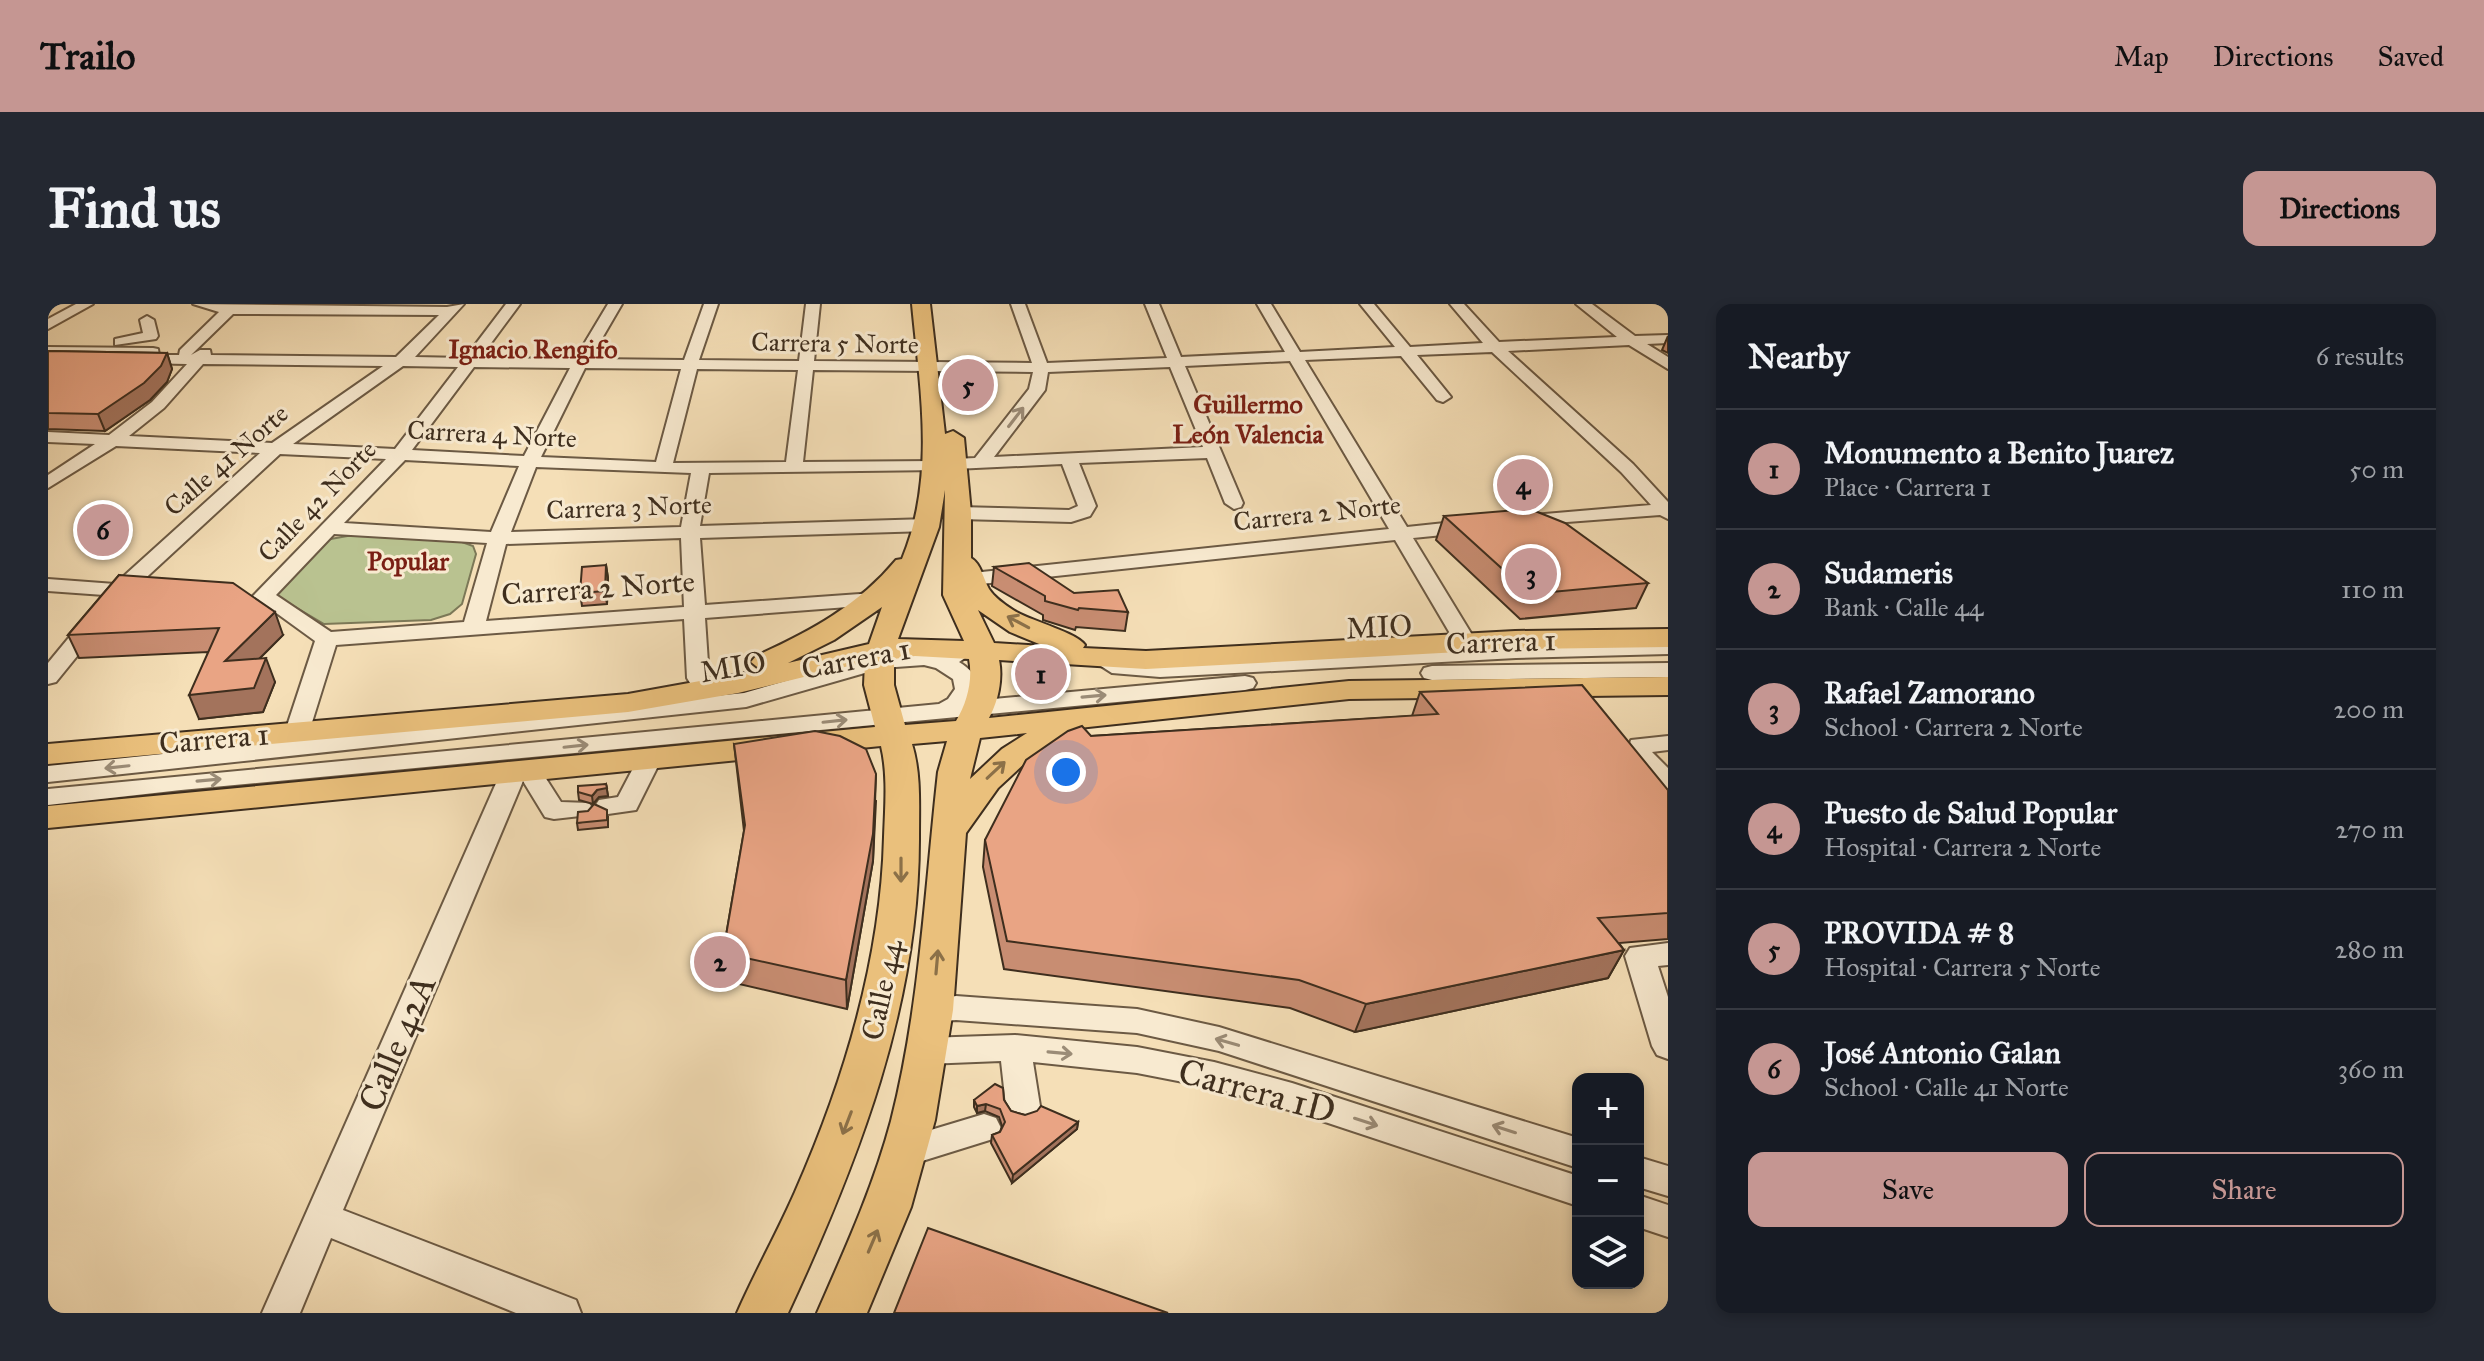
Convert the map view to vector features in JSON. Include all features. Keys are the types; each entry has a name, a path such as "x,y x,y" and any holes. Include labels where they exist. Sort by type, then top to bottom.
{"main road":[{"path":"921,304 939,361 956,464 959,513 957,595 984,652"},
{"path":"659,699 703,686 794,650 831,630 874,599 902,570 924,534 956,464"},
{"path":"886,656 924,534"},
{"path":"959,549 979,594 1024,626 1058,641 1100,653 1146,660"},
{"name":"Carrera 1","path":"48,754 659,699 940,646 984,652 1146,660 1466,643 1668,638"},
{"name":"Calle 44","path":"842,1313 888,1207 926,1051 933,1010 954,772 964,716 984,652"},
{"name":"Calle 44","path":"762,1313 818,1199 851,1111 881,1010 901,893 900,756 878,677 886,656"},
{"name":"Carrera 1","path":"48,817 650,758 964,716 1079,718 1349,690 1668,686"},
{"path":"949,832 965,804 1010,757 1043,735 1079,718"}],"street":[{"path":"48,325 86,304"},
{"path":"200,304 229,310 454,307"},
{"name":"Calle 42 Norte","path":"327,639 256,596 332,528 400,455 513,304"},
{"path":"474,627 498,538 531,462 581,359 615,304"},
{"path":"663,468 711,304"},
{"path":"794,467 813,304"},
{"path":"956,464 1037,390 1040,365 1018,304"},
{"path":"1152,304 1234,503"},
{"path":"1264,304 1466,643"},
{"path":"1367,304 1443,397"},
{"path":"1457,304 1493,343 1627,468 1667,510"},
{"path":"1583,304 1668,364"},
{"name":"Calle 41 Norte","path":"48,677 119,591 276,448 404,358 454,307"},
{"path":"48,483 113,440 158,405 184,380 196,355 229,310"},
{"path":"48,345 146,339 151,336 147,320"},
{"name":"Carrera 5 Norte","path":"48,354 939,361 1040,365 1668,336"},
{"name":"Carrera 4 Norte","path":"48,437 701,469 956,464 1214,452"},
{"path":"959,513 1071,516 1083,512 1087,506 1069,459"},
{"path":"701,469 690,530 698,678 703,686"},
{"name":"Carrera 2 Norte","path":"972,579 1399,533 1667,510"},
{"name":"Carrera 3 Norte","path":"332,528 498,538 690,530 924,534"},
{"path":"48,585 148,592"},
{"name":"Carrera 2 Norte","path":"327,639 874,599"},
{"path":"297,732 327,639"},
{"name":"MIO","path":"984,652 1160,670 1516,651 1668,647"},
{"path":"886,656 941,662 964,677 968,686 966,696 957,705 964,716"},
{"name":"MIO","path":"48,774 746,700 886,656"},
{"name":"MIO","path":"964,716 1342,673 1668,670"},
{"name":"MIO","path":"48,797 890,726"},
{"path":"1668,743 1640,745 1639,754 1668,782"},
{"path":"608,806 627,804 650,758"},
{"path":"521,771 554,811 580,809"},
{"name":"Calle 42A","path":"281,1313 521,771"},
{"path":"1654,955 1668,1046"},
{"name":"Carrera 1D","path":"933,1010 956,1008 1137,1021 1219,1039 1572,1151"},
{"path":"1137,1021 1137,1060"},
{"path":"1015,1048 1023,1106"},
{"name":"Carrera 1D","path":"926,1051 1015,1048 1137,1060 1214,1075 1292,1097 1572,1189"},
{"path":"903,1152 984,1128"},
{"path":"1644,1174 1668,1181"},
{"path":"1644,1213 1668,1221"},
{"path":"322,1218 562,1313"}],"green space":[{"path":"353,535 459,541 473,546 476,554 462,604 450,614 431,620 324,624 275,595 325,540"}],"building":[{"path":"48,351 167,353 161,366 144,383 98,414 48,413"},
{"path":"1530,509 1565,523 1648,583 1530,594 1444,516"},
{"path":"1029,563 1074,593 1118,590 1128,612 1078,610 1045,601 1045,596 994,567"},
{"path":"606,565 605,591 580,593 582,567"},
{"path":"119,575 233,583 275,612 225,661 266,658 254,688 189,695 219,628 68,635"},
{"path":"1582,685 1668,790 1668,913 1598,918 1624,950 1366,1004 1299,980 1007,941 985,840 1026,760 1068,731 1082,726 1091,736 1438,714 1420,692"},
{"path":"815,731 840,736 866,749 876,774 873,834 846,980 723,953 745,825 734,744"},
{"path":"606,784 607,788 597,790 592,796 578,792 578,786"},
{"path":"594,804 607,810 607,820 577,823 578,812 588,811"},
{"path":"995,1084 1003,1088 1004,1100 1011,1111 1025,1115 1041,1106 1078,1122 1013,1175 992,1135 1000,1132 1005,1122 1000,1109 986,1104 977,1106 974,1100"},
{"path":"928,1228 1168,1313 894,1313"}],"place":[{"name":"PROVIDA # 8","path":"968,385"},
{"name":"Puesto de Salud Popular","path":"1523,485"},
{"name":"José Antonio Galan","path":"103,530"},
{"name":"Rafael Zamorano","path":"1531,574"},
{"name":"Monumento a Benito Juarez","path":"1041,674"},
{"name":"Sudameris","path":"720,962"}],"district":[{"name":"Ignacio Rengifo","path":"533,349"},
{"name":"Guillermo León Valencia","path":"1248,419"},
{"name":"Popular","path":"408,561"}]}
